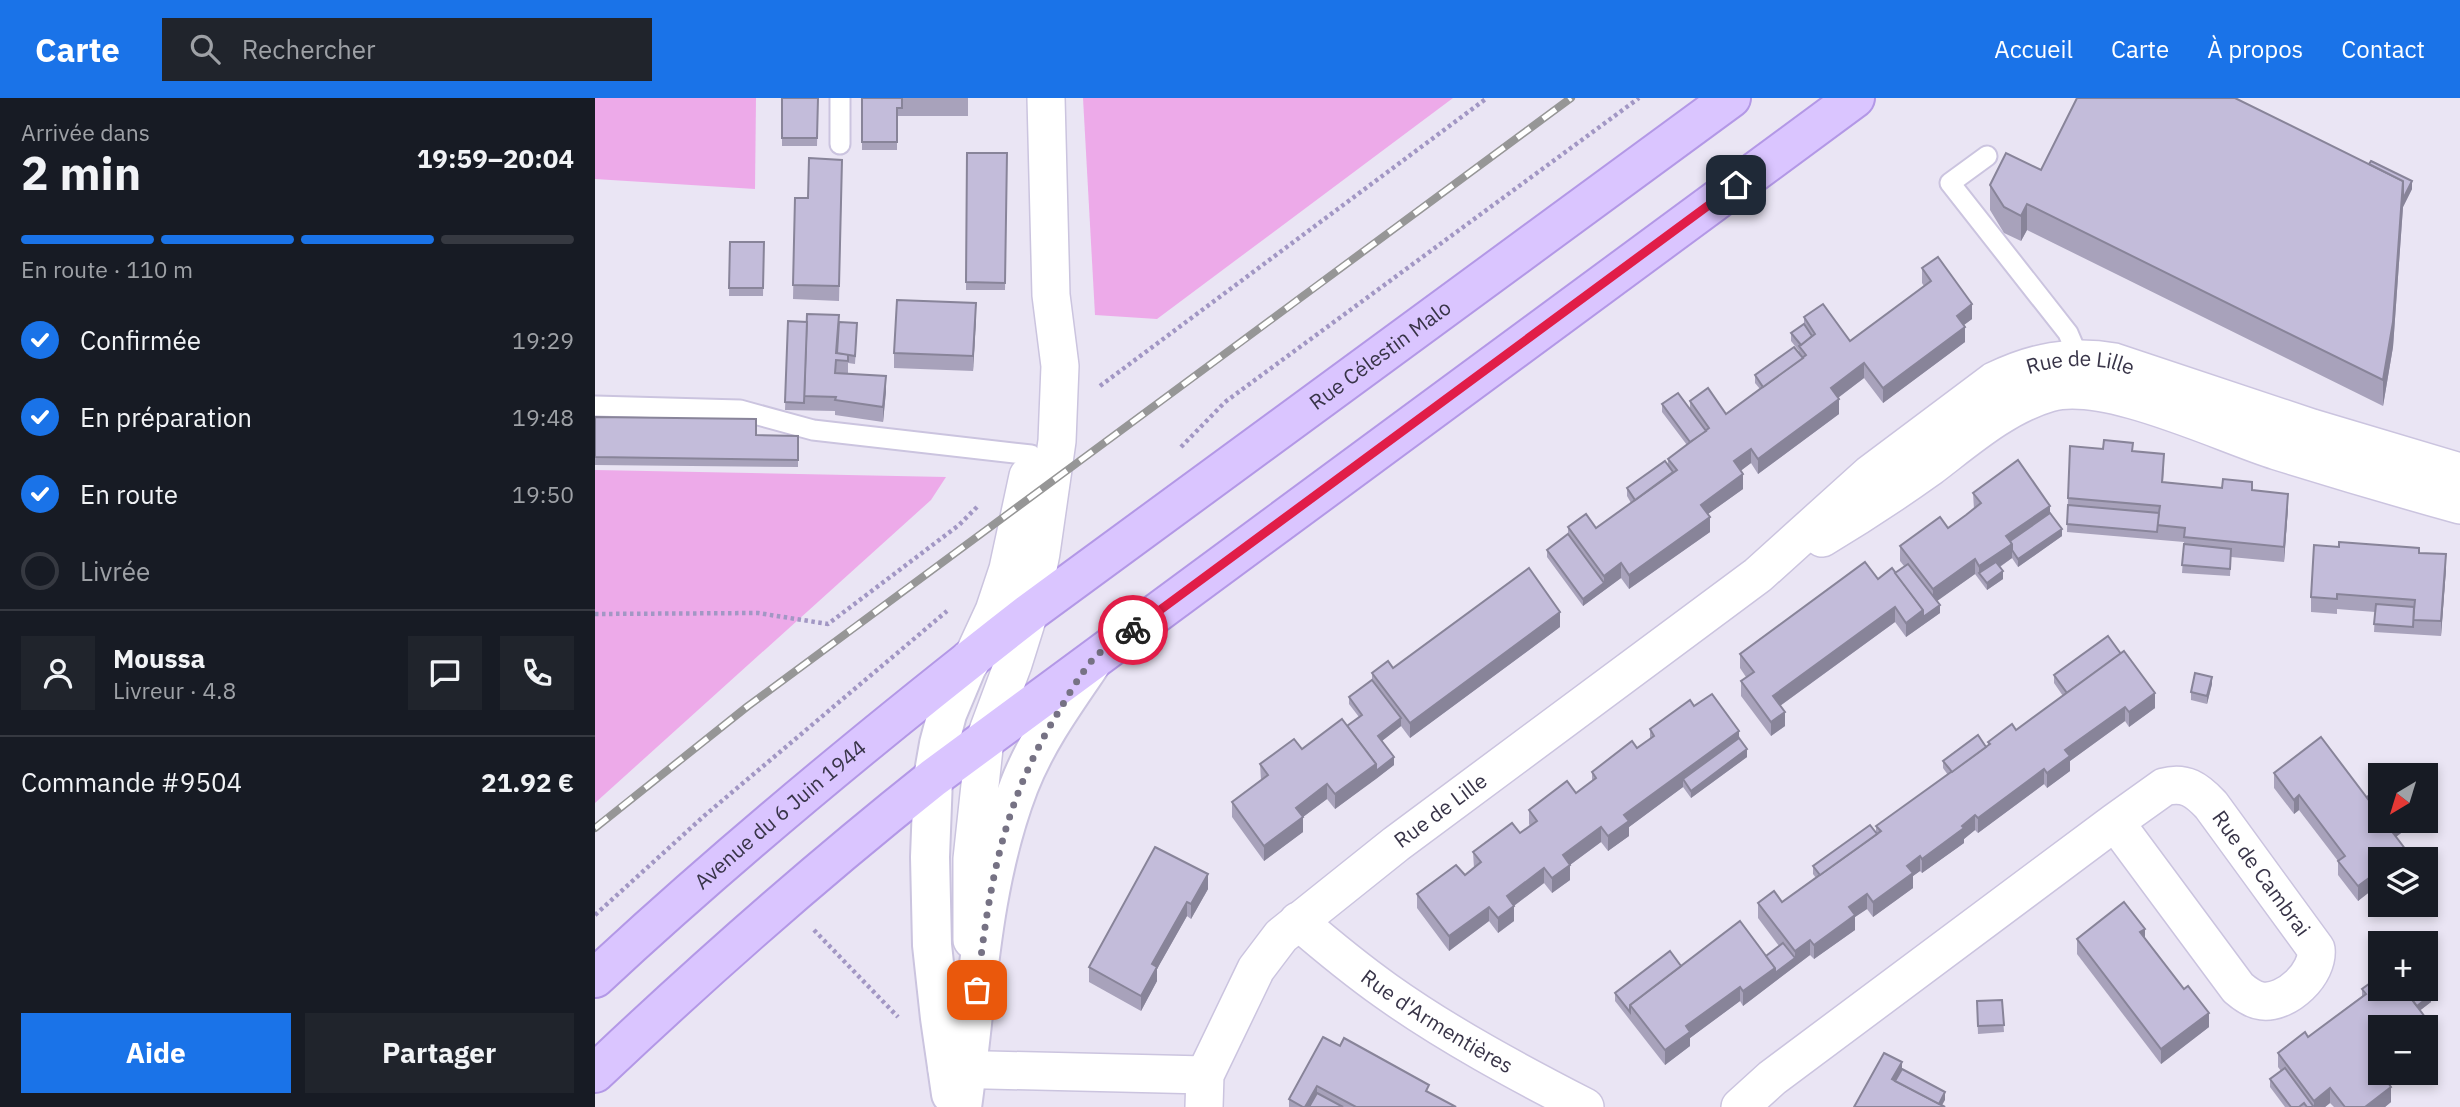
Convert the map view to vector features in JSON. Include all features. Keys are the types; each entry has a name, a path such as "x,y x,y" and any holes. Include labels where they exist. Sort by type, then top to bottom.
{"main road":[{"name":"Rue Célestin Malo","path":"970,659 1731,98"},
{"path":"595,1073 814,875 933,778 1855,98"},
{"name":"Avenue du 6 Juin 1944","path":"595,978 736,850 970,659"}],"street":[{"path":"974,1014 972,859 985,739 1029,613 1041,553 1059,417 1059,349 1051,295 1046,98"},
{"path":"962,1107 957,1069 940,1018 930,914 933,778 943,729 970,659 994,611 1008,569 1024,500 1051,295"},
{"name":"Rue de Lille","path":"1205,1091 1256,969 1281,936 1298,921 1396,844 1758,575 1872,508 2011,409 2052,392 2085,374 2125,364 2312,428 2460,472"},
{"name":"Rue de Lille","path":"2085,374 2133,400 2276,451 2460,505"},
{"path":"953,1107 957,1069 974,1014 986,918 1002,838 1016,796 1048,728 1095,658"},
{"path":"970,659 969,714 978,732 985,739"},
{"name":"Rue de Cambrai","path":"1740,1107 1783,1070 2115,822 2164,787 2180,785 2198,791 2316,949 2317,957 2311,973 2279,998 2264,1001 2246,995 2238,988 2115,822"},
{"name":"Rue d'Armentières","path":"1298,921 1341,957 1408,1006 1517,1071 1585,1107"},
{"path":"957,1069 1205,1091"}],"lane":[{"path":"840,98 840,144"},
{"path":"1987,156 1950,183 2069,333 2085,374"},
{"path":"595,406 740,410 813,430 1031,455"}],"path":[{"path":"1059,417 1487,98"},
{"path":"1172,456 1225,402 1639,98"},
{"path":"595,614 758,613 828,624 959,525 986,499"},
{"path":"595,915 704,816 956,604"}],"shaded area":[{"path":"595,98 756,98 755,189 595,179"},
{"path":"1083,98 1453,98 1157,319 1095,315"},
{"path":"595,470 946,477 931,500 595,803"}],"building":[{"path":"782,98 818,98 817,138 782,138"},
{"path":"862,98 902,98 902,108 897,108 897,142 862,142"},
{"path":"2077,98 2235,98 2403,181 2393,322 2383,380 2027,204 2021,216 2004,207 1990,185 2006,153 2041,170"},
{"path":"967,153 1007,153 1005,283 966,282"},
{"path":"809,158 842,160 839,286 793,285 795,198 808,198"},
{"path":"2371,161 2412,181 2403,199 2403,181 2369,164"},
{"path":"730,242 764,242 763,288 729,288"},
{"path":"1938,257 1972,304 1957,316 1965,327 1883,388 1864,363 1831,388 1839,399 1758,459 1751,449 1734,461 1743,474 1701,505 1710,517 1629,575 1621,563 1604,576 1568,527 1586,514 1596,528 1677,470 1668,459 1709,428 1690,401 1708,388 1726,414 1806,355 1799,346 1815,334 1804,317 1823,304 1850,341 1931,281 1922,268"},
{"path":"897,300 976,303 973,356 894,353"},
{"path":"807,314 839,315 836,353 848,354 848,361 836,360 835,373 886,376 883,407 835,400 836,397 804,396"},
{"path":"788,321 807,322 804,403 785,402"},
{"path":"839,322 857,323 855,356 837,353"},
{"path":"1804,324 1812,336 1801,345 1791,333"},
{"path":"1794,347 1803,358 1763,387 1755,375"},
{"path":"1678,393 1706,431 1690,442 1662,404"},
{"path":"595,417 756,419 756,435 798,436 798,460 595,457"},
{"path":"2104,440 2133,443 2132,451 2164,454 2162,482 2222,488 2223,479 2252,482 2252,490 2288,494 2284,547 2184,537 2185,528 2157,525 2160,506 2068,498 2070,446 2103,449"},
{"path":"2018,460 2050,506 2006,536 2012,544 1979,566 1975,559 1933,589 1900,546 1940,517 1948,528 1966,515 1981,503 1973,493"},
{"path":"1665,461 1673,472 1635,500 1627,488"},
{"path":"2068,505 2159,513 2157,532 2067,524"},
{"path":"2050,513 2062,529 2018,559 2010,541"},
{"path":"1568,534 1604,583 1583,599 1547,550"},
{"path":"2339,542 2419,548 2419,553 2446,554 2441,621 2413,620 2415,600 2337,594 2337,599 2311,597 2314,545 2339,547"},
{"path":"2184,544 2231,549 2230,569 2182,565"},
{"path":"1865,562 1878,579 1892,568 1923,610 1906,623 1895,607 1773,696 1785,712 1771,722 1741,681 1754,672 1740,654"},
{"path":"1996,562 2003,571 1987,583 1979,573"},
{"path":"1908,564 1940,605 1923,617 1923,610 1895,573"},
{"path":"1529,568 1560,612 1410,723 1372,673 1388,661 1393,668"},
{"path":"2376,604 2414,607 2413,627 2374,624"},
{"path":"2108,636 2121,654 2067,693 2054,675"},
{"path":"2124,651 2155,693 2129,712 2125,707 2065,750 2070,756 2047,773 2044,769 1978,818 1975,815 1962,826 1964,828 1922,859 1920,856 1907,866 1913,873 1873,902 1867,894 1849,907 1855,915 1814,945 1810,940 1795,951 1758,903 1774,891 1782,902 1881,831 1876,826 1990,744 1988,742 2012,724 2016,730"},
{"path":"2195,673 2212,677 2207,696 2191,692"},
{"path":"1372,680 1401,718 1378,736 1394,757 1376,771 1376,764 1347,726 1362,715 1349,697"},
{"path":"1712,694 1739,731 1624,815 1629,821 1608,836 1601,827 1563,855 1570,865 1552,878 1544,868 1507,896 1514,906 1498,918 1489,907 1449,936 1417,894 1456,865 1465,875 1481,862 1473,852 1512,823 1520,833 1537,821 1529,810 1567,781 1576,793 1596,778 1592,772 1632,741 1637,748 1654,736 1650,729 1690,700 1694,706"},
{"path":"1342,719 1376,764 1335,794 1327,784 1296,808 1303,817 1264,846 1232,802 1268,775 1260,764 1294,739 1302,749"},
{"path":"1978,735 1986,747 1952,772 1943,761"},
{"path":"2321,737 2368,799 2368,833 2393,833 2404,847 2368,847 2368,879 2358,886 2338,861 2345,856 2299,795 2294,800 2274,773"},
{"path":"1739,738 1747,749 1691,791 1683,779"},
{"path":"1870,825 1877,834 1820,875 1813,866"},
{"path":"1155,847 1208,874 1191,904 1187,902 1152,964 1157,967 1141,996 1089,967"},
{"path":"2124,902 2145,929 2140,932 2184,989 2188,986 2209,1013 2161,1049 2077,939"},
{"path":"1740,921 1775,968 1743,991 1740,987 1686,1026 1690,1032 1665,1050 1630,1005"},
{"path":"1783,943 1795,958 1775,973 1775,968 1766,956"},
{"path":"1670,951 1681,966 1630,1005 1630,1012 1615,993"},
{"path":"2368,985 2368,1001 2413,1001 2424,1015 2368,1015 2368,1085 2391,1087 2365,1107 2345,1107 2330,1088 2314,1101 2278,1053 2305,1032 2308,1037 2366,994 2362,989"},
{"path":"2002,1000 2004,1025 1978,1026 1977,1001"},
{"path":"1323,1037 1340,1046 1344,1038 1429,1085 1426,1091 1456,1107 1356,1107 1317,1086 1303,1107 1289,1099"},
{"path":"1884,1053 1902,1062 1892,1079 1945,1107 1854,1107"},
{"path":"2285,1068 2312,1107 2307,1107 2304,1103 2299,1107 2291,1107 2270,1079"},
{"path":"1902,1069 1945,1092 1939,1104 1895,1081"},
{"path":"1317,1093 1343,1107 1309,1107"}],"railway":[{"path":"595,828 748,706 1571,98"}],"way so far":[{"path":"977,990 995,870 1002,838 1020,783 1048,728 1095,658 1133,630"}],"route":[{"path":"1133,630 1736,185"}]}
